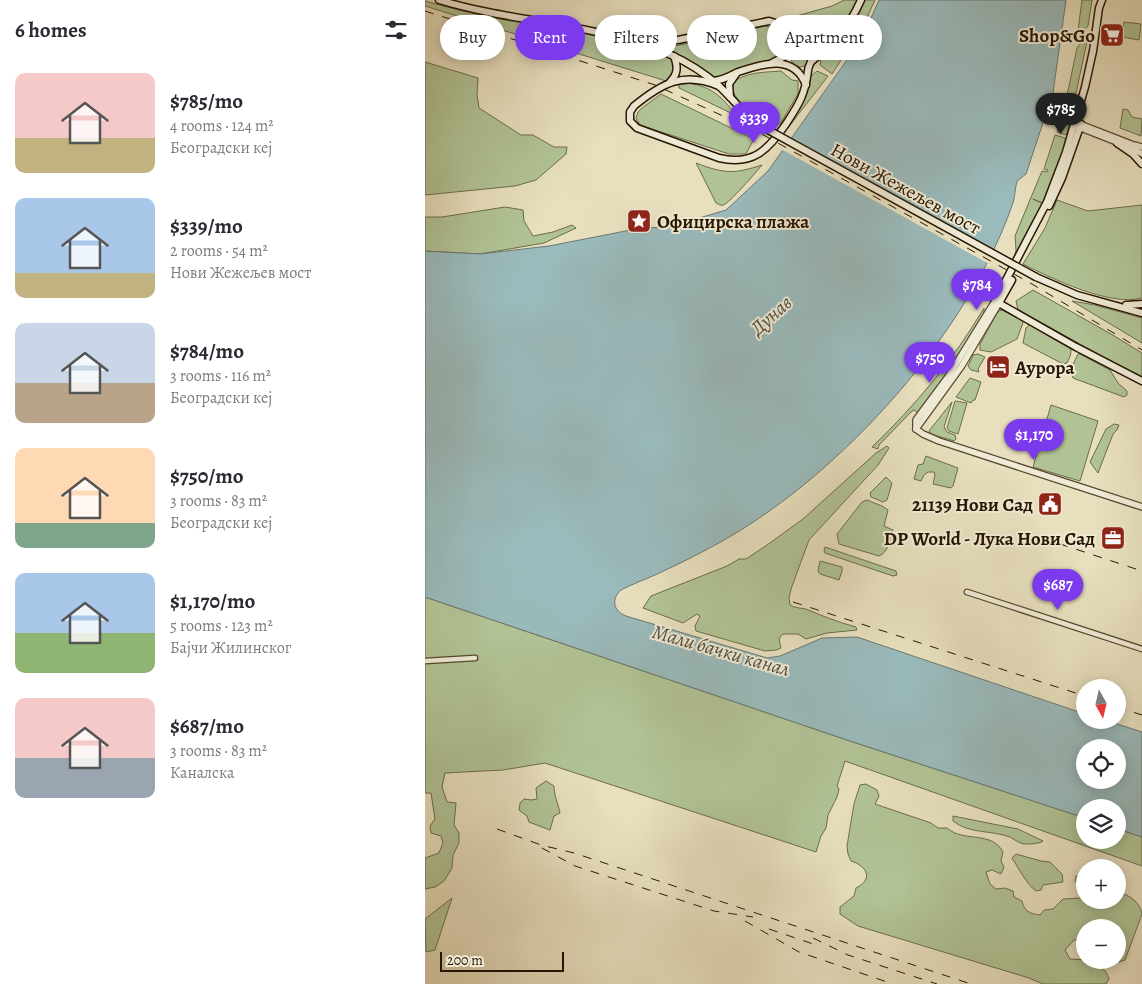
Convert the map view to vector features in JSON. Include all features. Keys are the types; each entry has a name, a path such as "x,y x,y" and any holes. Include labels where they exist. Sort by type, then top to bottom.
{"main road":[{"path":"439,0 515,17 595,31"},
{"path":"852,15 861,0"},
{"path":"1102,0 1099,8 1079,125 1047,202 997,302 1076,347 1142,381"},
{"path":"677,40 767,21"},
{"name":"Нови Жежељев мост","path":"677,58 712,80 746,115 761,126 1036,277 1077,295 1142,313"},
{"path":"668,84 677,72 676,60"},
{"path":"769,65 776,60"},
{"path":"788,60 806,85"},
{"path":"719,86 692,78 668,84 632,109 630,115 632,124 637,128 713,156 733,160 755,155 770,146 803,97 808,67 812,61"},
{"path":"712,80 721,80 736,73 769,65 791,65"},
{"path":"797,70 808,67"},
{"path":"730,97 729,84 736,73"},
{"path":"1117,143 1133,154 1142,164"},
{"path":"1113,305 1142,304"}],"street":[{"path":"1079,125 1142,154"},
{"path":"1079,125 1142,148"},
{"path":"997,302 917,424 923,434 939,441 1142,507"},
{"path":"967,592 1142,649"},
{"path":"425,661 475,658"}],"green space":[{"path":"844,0 859,0 850,15 800,15 832,6"},
{"path":"864,0 875,0 868,15 857,15"},
{"path":"1082,0 1092,0 1088,26 1077,38"},
{"path":"425,1 482,15 454,15 425,6"},
{"path":"505,20 515,22 515,34 505,31"},
{"path":"1124,22 1141,24 1139,40 1122,37"},
{"path":"757,27 767,27 767,60 774,60 713,80 677,59 677,45 687,44 687,60 757,60"},
{"path":"585,33 595,35 595,59 585,56"},
{"path":"1087,35 1073,107 1065,105 1077,48"},
{"path":"599,60 672,60 675,66 672,77 666,81"},
{"path":"808,60 806,64 800,67 792,61"},
{"path":"821,60 841,60 832,74 820,65"},
{"path":"425,62 478,78 477,95 479,108 521,135 533,135 554,147 567,147 566,154 536,180 515,186 425,195"},
{"path":"781,71 792,80 798,81 798,94 780,124 762,119 761,121 739,102 733,89 733,83 748,75"},
{"path":"817,71 828,76 784,133 781,131 809,78"},
{"path":"688,83 711,90 727,103 737,116 679,88 679,85"},
{"path":"661,94 754,139 746,154 729,154 640,125 636,118 638,112"},
{"path":"1064,109 1073,111 1066,135 1057,132"},
{"path":"1123,109 1128,110 1132,117 1142,119 1141,136 1120,128"},
{"path":"1055,135 1065,138 1064,152 1043,203 1033,199 1043,204 1016,260 1014,259 1016,250 1015,236 1042,171 1047,172 1048,170 1044,169"},
{"path":"696,163 729,172 762,165 731,199 721,205 716,203"},
{"path":"1057,200 1088,211 1142,205 1142,298 1129,300 1098,295 1081,290 1023,264 1045,228"},
{"path":"505,207 523,210 524,221 533,236 553,232 572,225 576,228 544,243 480,254 425,251 425,217 442,217"},
{"path":"1033,290 1142,353 1142,378 1018,310 1016,301"},
{"path":"1072,301 1095,305 1142,318 1142,343"},
{"path":"984,308 984,313 944,378 918,413 914,410 911,412 879,445 878,449 872,447 904,415 947,364"},
{"path":"1002,310 1021,319 1023,323 1017,339 991,352 980,350 980,344 996,315"},
{"path":"1030,324 1069,346 1071,352 1067,363 1063,364 1023,343 1026,328"},
{"path":"978,354 985,357 978,369 979,372 971,370 968,366 973,355"},
{"path":"1078,354 1110,370 1118,383 1127,391 1127,395 1124,397 1073,378 1070,371"},
{"path":"970,378 981,382 975,400 971,403 956,397"},
{"path":"955,401 967,403 958,434 949,431 947,428"},
{"path":"952,402 944,427 947,432 955,435 956,439 954,441 931,434 929,431"},
{"path":"1051,405 1098,421 1080,481 1033,467"},
{"path":"1114,424 1119,425 1113,434 1098,473 1090,462 1106,429"},
{"path":"887,446 889,448 878,465 809,540 789,598 790,605 792,606 806,609 856,627 857,630 827,633 806,639 798,634 783,634 779,639 781,648 765,651 696,631 695,626 700,616 697,614 683,623 643,608 651,596 727,566 739,559 746,559 803,519 876,453"},
{"path":"926,456 958,468 951,488 933,484 934,472 928,472 921,481 914,479 918,465 923,464"},
{"path":"886,477 892,483 887,500 883,502 871,497 870,493"},
{"path":"867,500 888,510 884,526 893,530 887,549 879,556 839,544 837,534 862,502"},
{"path":"825,547 896,571 897,575 893,576 825,553"},
{"path":"820,561 842,567 839,580 820,574 818,571"},
{"path":"425,597 850,741 1076,815 1076,843 845,761 837,786 839,789 837,797 828,815 826,828 821,836 816,852 545,763 503,770 445,773 442,787 447,802 456,803 454,825 459,833 459,843 453,855 452,868 444,881 435,887 425,889 425,858 439,853 443,843 441,836 431,833 430,826 435,819 431,793 425,793"},
{"path":"546,781 554,786 560,813 554,816 550,830 529,822 527,816 519,810 520,803 524,799 537,799 536,788"},
{"path":"866,784 877,790 879,796 875,804 931,823 938,828 947,828 961,835 992,841 998,845 1003,852 1001,861 1004,867 1001,874 992,870 986,872 990,884 996,889 1005,888 1013,891 1014,897 1022,901 1026,910 1030,913 1040,915 1044,910 1053,909 1063,899 1076,898 1076,909 1126,909 1126,896 1130,897 1137,903 1142,914 1126,957 1126,919 1076,919 1076,940 1065,950 1070,959 1076,959 1076,969 1103,969 1109,979 1106,984 1043,984 1029,978 858,926 840,914 840,907 854,896 856,888 867,877 861,866 851,861 847,846 854,804 860,785"},
{"path":"953,816 1018,829 1043,841 1024,844 1003,835 973,830 953,821"},
{"path":"1126,832 1142,837 1142,866 1094,849 1126,849"},
{"path":"1016,854 1050,862 1062,874 1063,882 1043,885 1041,890 1036,891 1026,880 1012,858"},
{"path":"452,898 435,950 426,952 425,919"}],"water":[{"path":"879,0 1066,0 1053,93 1026,174 1017,181 1013,203 993,252 966,301 934,349 897,394 857,437 814,476 770,510 726,539 664,571 621,590 616,597 616,608 626,616 767,658 780,656 822,638 857,637 1076,711 1076,729 1126,729 1126,727 1142,732 1142,837 1126,832 1126,799 1076,799 1076,815 850,741 425,597 425,251 480,254 549,246 641,228 669,227 726,210 768,171 847,60 882,60 882,15 872,15"}],"pier":[{"path":"790,137 995,250 989,264 781,149"}],"railway":[{"path":"425,11 655,85 758,132 1032,284 1142,350"},
{"path":"1042,538 1142,571"},
{"path":"793,602 1076,693"},
{"path":"1126,710 1142,715"},
{"path":"497,829 541,845 574,853 971,984"},
{"path":"542,848 575,866 714,911 753,917"},
{"path":"745,921 799,952 893,984"},
{"path":"769,929 819,946"},
{"path":"813,938 848,955 937,984"}],"place":[{"name":"Shop&Go","path":"1112,35"},
{"name":"Официрска плажа","path":"639,221"},
{"name":"Аурора","path":"998,367"},
{"name":"21139 Нови Сад","path":"1050,504"},
{"name":"DP World - Лука Нови Сад","path":"1113,538"}],"water label":[{"name":"Дунав","path":"771,315"},
{"name":"Мали бачки канал","path":"721,650"}]}
